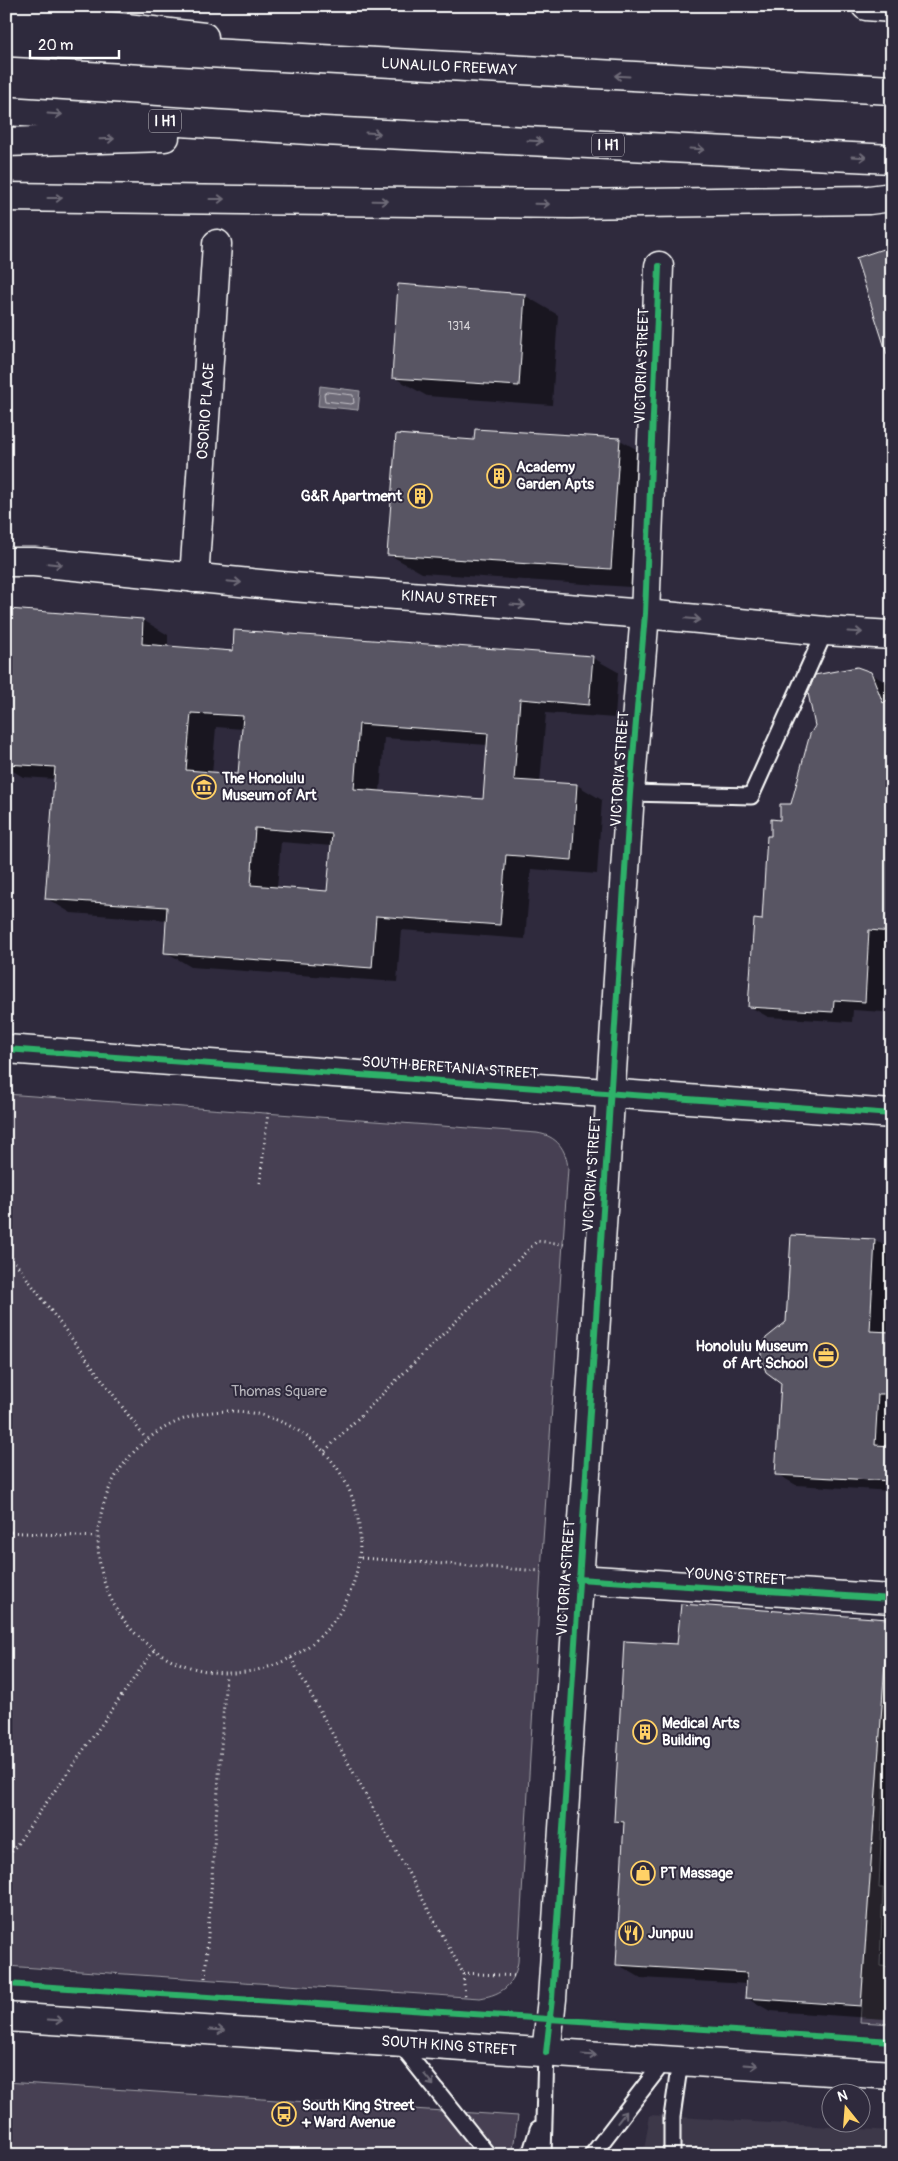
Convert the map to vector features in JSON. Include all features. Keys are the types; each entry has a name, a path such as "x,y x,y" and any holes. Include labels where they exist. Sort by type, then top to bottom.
{"main road":[{"path":"866,6 892,8"},
{"path":"6,14 496,69"},
{"name":"LUNALILO FREEWAY","path":"6,42 892,90"},
{"path":"671,79 892,78"},
{"name":"I H1","path":"6,111 324,131 892,159"},
{"path":"6,142 324,131"},
{"path":"6,198 570,204 869,200 892,197"},
{"name":"OSORIO PLACE","path":"194,578 217,244"},
{"name":"VICTORIA STREET","path":"546,2052 552,1999 610,1092 644,614 659,266"},
{"name":"KINAU STREET","path":"6,562 34,562 194,578 892,635"},
{"name":"SOUTH BERETANIA STREET","path":"6,1049 892,1114"},
{"name":"YOUNG STREET","path":"578,1578 892,1599"},
{"name":"SOUTH KING STREET","path":"6,2017 892,2075"}],"lane":[{"path":"630,793 751,796 826,631"},
{"path":"398,2042 488,2155"},
{"path":"534,2154 543,2109 546,2052"},
{"path":"592,2155 672,2060"},
{"path":"672,2060 672,2155"}],"path":[{"path":"260,1183 268,1113"},
{"path":"325,1451 537,1241 564,1244"},
{"path":"6,1250 146,1439"},
{"path":"239,1410 267,1415 292,1426 325,1451 337,1466 353,1493 360,1525 361,1558 354,1586 341,1612 322,1635 291,1658 264,1669 226,1674 188,1667 154,1650 122,1620 102,1581 96,1537 104,1500 121,1467 146,1439 182,1419 206,1412 239,1410"},
{"path":"6,1532 96,1537"},
{"path":"361,1558 541,1571"},
{"path":"6,1860 154,1650"},
{"path":"291,1658 463,1972 465,1997"},
{"path":"206,1978 226,1674"},
{"path":"463,1972 516,1976"}],"shaded area":[{"path":"650,2115 820,2126 820,2134 870,2134 870,2130 892,2131 892,2155 643,2155"}],"green space":[{"name":"Thomas Square","path":"6,1094 537,1133 555,1140 563,1149 568,1168 541,1571 518,1962 514,1977 501,1991 480,1998 6,1966"},
{"path":"888,1619 892,1619 892,1651 886,1656 892,1663 892,1677 888,1677 879,1888 883,1888 880,1966 892,1967 892,2024 860,2022"},
{"path":"6,2082 518,2116 512,2155 6,2155"}],"water":[{"path":"320,386 360,391 358,410 318,406"}],"building":[{"path":"892,246 892,353 887,354 856,258"},
{"path":"398,284 525,294 519,386 392,378"},
{"path":"475,429 620,438 611,569 387,555 396,434 474,440"},
{"name":"The Honolulu Museum of Art","path":"8,609 143,619 142,644 233,651 234,630 593,656 589,705 520,699 514,780 577,784 572,860 506,855 500,925 376,916 372,968 164,953 167,907 45,899 55,767 6,764 6,636","holes":["191,713 243,716 238,774 186,770","359,724 488,733 483,799 354,789","255,828 332,834 327,891 251,885"]},
{"path":"857,667 871,672 883,703 892,697 892,932 869,930 865,1002 834,1000 833,1012 748,1007 754,919 762,920 767,836 771,836 771,819 780,820 780,804 791,804 810,734 815,726 808,693 815,675"},
{"name":"Honolulu Museum of Art School","path":"791,1235 875,1239 870,1331 892,1332 892,1394 878,1394 875,1445 892,1446 892,1481 775,1475 781,1383 766,1372 761,1358 761,1351 766,1338 786,1322"},
{"path":"681,1604 888,1619 861,2006 745,1998 747,1973 616,1965 624,1822 614,1821 624,1641 677,1644"}],"cycle path":[{"path":"546,2053 552,1999 630,793 645,614 659,266"},
{"path":"6,1049 892,1114"},
{"path":"578,1579 892,1599"},
{"path":"6,1984 892,2041"}],"place":[{"name":"Academy Garden Apts","path":"499,476"},
{"name":"G&R Apartment","path":"420,496"},
{"name":"The Honolulu Museum of Art","path":"204,787"},
{"name":"Honolulu Museum of Art School","path":"826,1355"},
{"name":"Medical Arts Building","path":"645,1732"},
{"name":"PT Massage","path":"643,1873"},
{"name":"Junpuu","path":"631,1933"},
{"name":"South King Street + Ward Avenue","path":"284,2114"}]}
